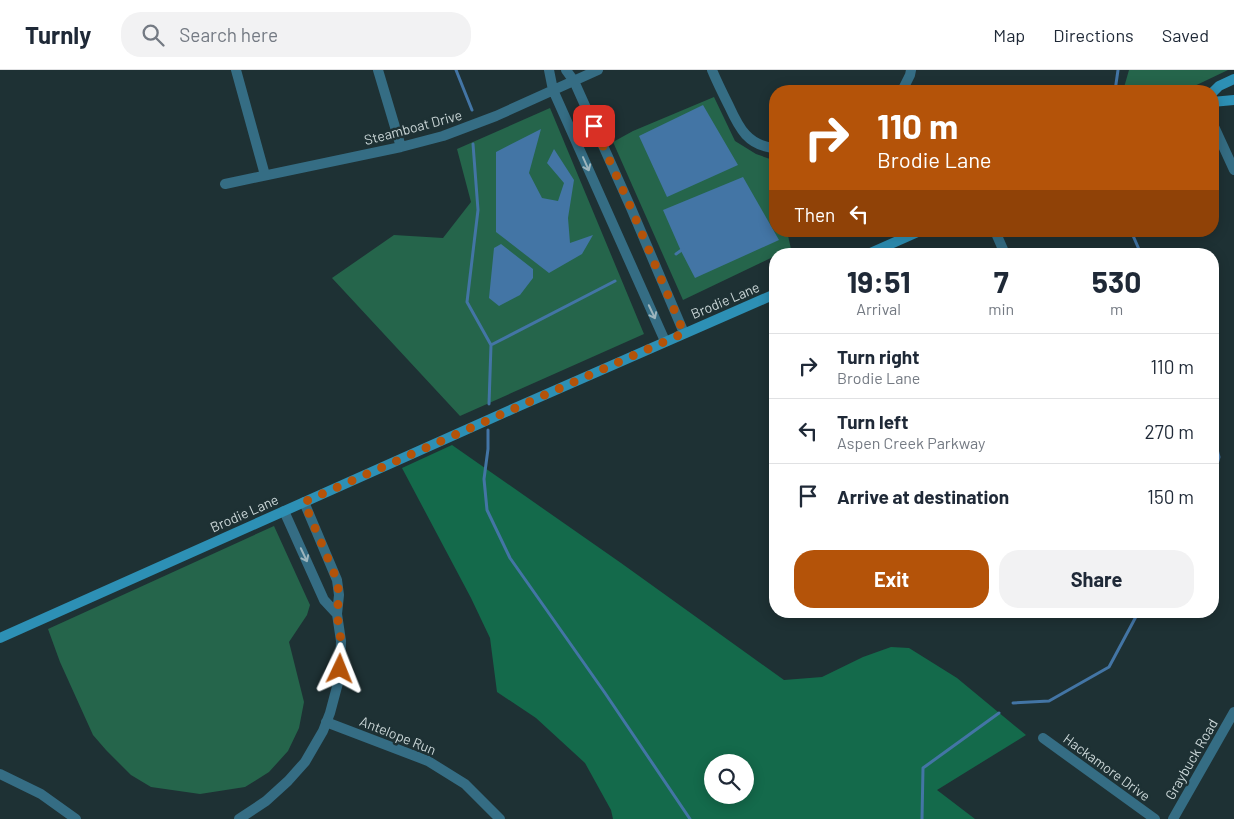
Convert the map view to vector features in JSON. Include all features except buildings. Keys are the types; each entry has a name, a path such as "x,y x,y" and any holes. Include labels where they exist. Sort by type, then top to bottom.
{"main road":[{"path":"1219,86 1234,79"},
{"path":"1219,101 1234,100"},
{"path":"882,248 906,237"},
{"name":"Brodie Lane","path":"0,638 665,341 769,297"}],"street":[{"path":"236,70 265,175"},
{"path":"378,70 401,147"},
{"path":"549,70 553,90 665,341"},
{"path":"566,70 574,81 631,208 684,333"},
{"name":"Steamboat Drive","path":"225,184 401,147 444,136 474,125 598,70"},
{"path":"712,70 738,126 746,136 756,143 769,148"},
{"path":"905,85 911,70"},
{"path":"1219,137 1234,170"},
{"path":"240,819 266,801 305,762 323,731 335,697 340,669 341,641 337,614 339,595 337,580 304,502"},
{"path":"284,511 324,600 337,614"},
{"name":"Graybuck Road","path":"1173,819 1234,712"},
{"name":"Antelope Run","path":"326,722 428,761 465,784 500,819"},
{"name":"Hackamore Drive","path":"1043,738 1156,819"},
{"path":"0,774 41,794 76,819"}],"green space":[{"path":"1129,70 1228,70 1197,85 1125,85"},
{"path":"714,97 735,141 756,154 769,159 769,237 788,237 791,248 769,248 769,259 683,300 613,142 633,131"},
{"path":"550,108 644,334 460,416 332,278 394,235 443,238 471,202 457,149"},
{"path":"452,445 784,680 822,677 863,657 891,647 909,648 957,678 1026,735 937,790 975,819 613,819 611,810 585,763 536,718 497,692 490,638 471,598 402,468"},
{"path":"274,526 310,605 307,615 289,642 304,702 299,728 288,751 269,772 245,787 200,794 151,787 131,775 93,735 60,662 48,629"}],"water":[{"path":"703,105 738,165 667,197 639,136"},
{"path":"541,129 529,173 542,198 558,201 564,183 547,163 554,149 574,180 568,218 570,243 593,235 582,254 549,273 496,232 496,152"},
{"path":"743,177 769,222 769,237 777,237 779,240 695,278 663,210"},
{"path":"501,244 533,269 533,278 520,295 499,306 489,298 494,248"}],"waterway":[{"path":"456,70 472,110"},
{"path":"1116,85 1118,70"},
{"path":"473,144 478,210 467,302 491,345"},
{"path":"1134,237 1138,248"},
{"path":"676,254 683,249"},
{"path":"489,404 491,345 615,281"},
{"path":"488,430 488,449 484,479 487,510 510,558 605,693 690,819"},
{"path":"1013,703 1049,701 1109,667 1135,618"},
{"path":"922,819 923,768 999,713"}],"route":[{"path":"340,669 341,641 337,614 339,595 337,580 304,502 684,333 594,126"}]}
